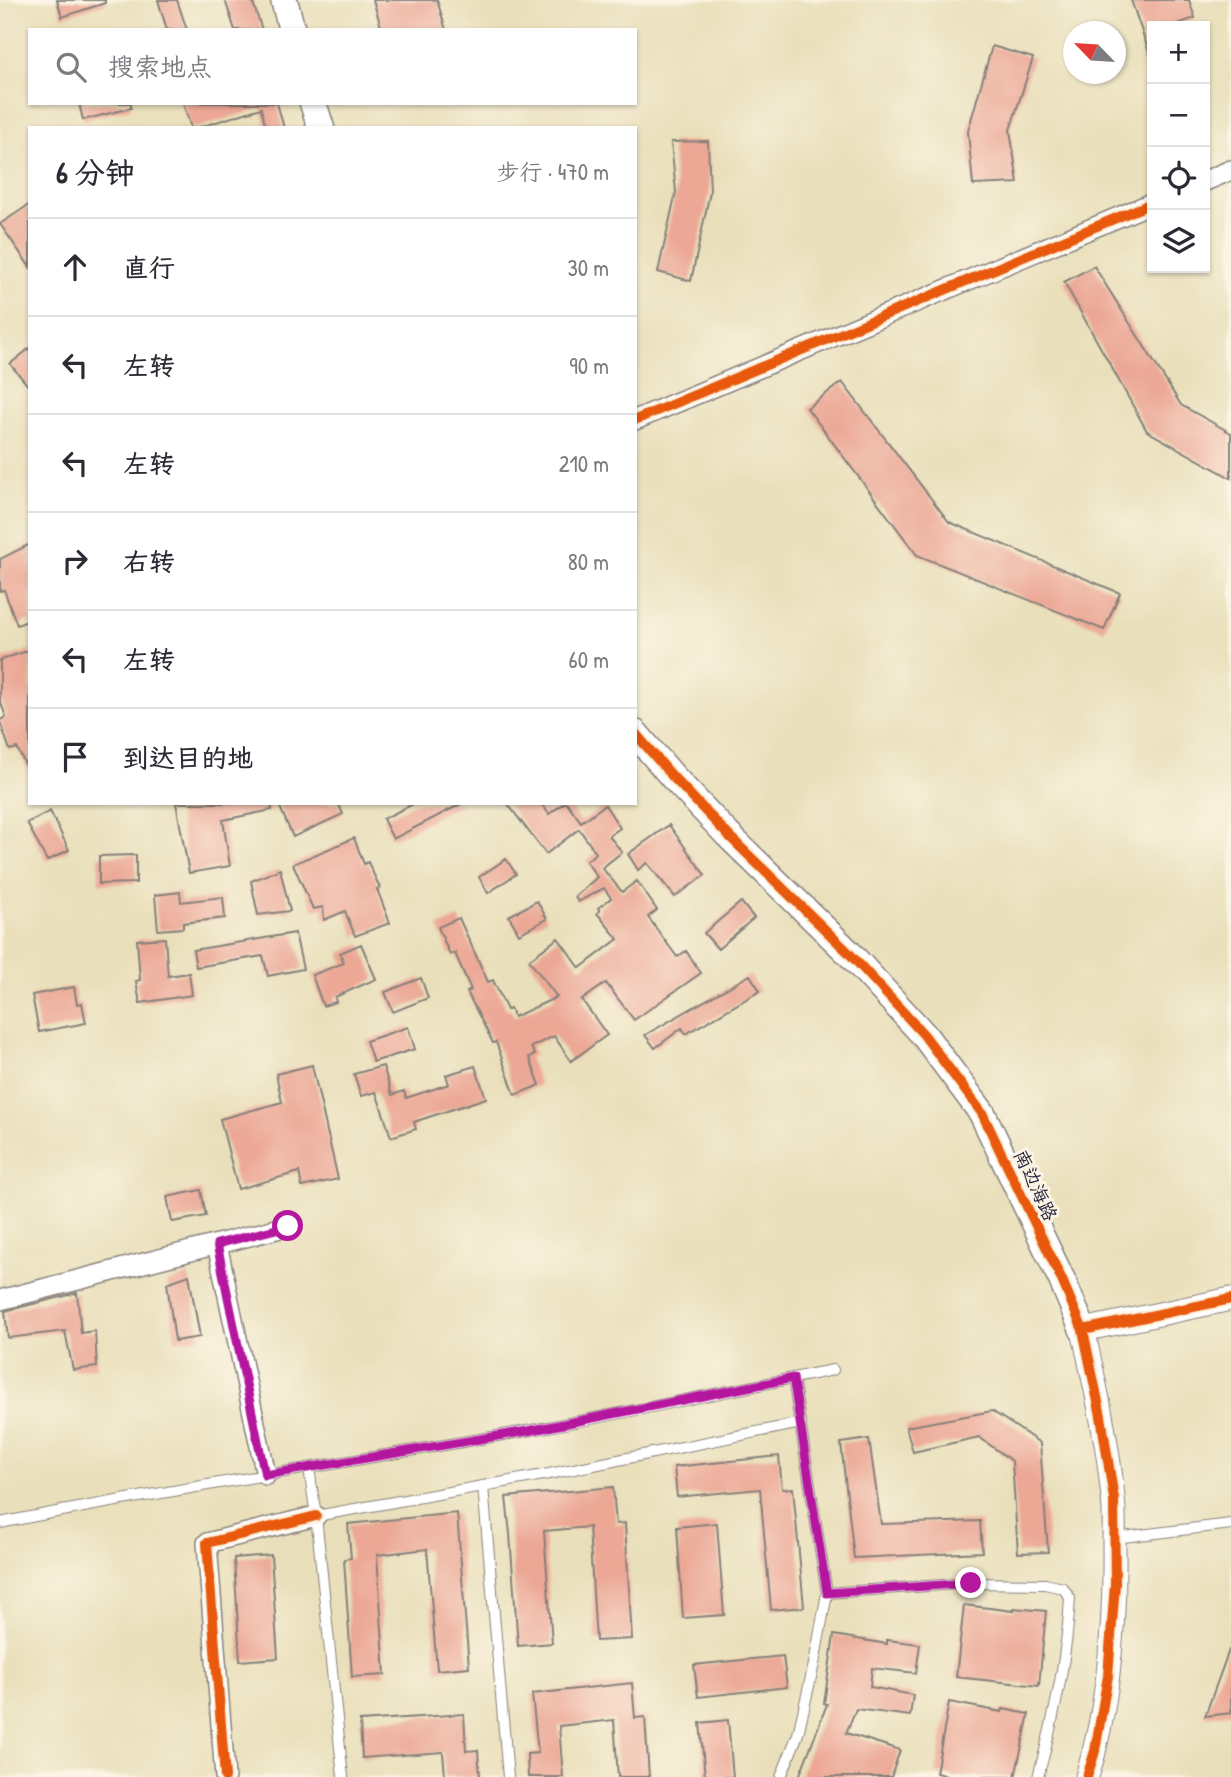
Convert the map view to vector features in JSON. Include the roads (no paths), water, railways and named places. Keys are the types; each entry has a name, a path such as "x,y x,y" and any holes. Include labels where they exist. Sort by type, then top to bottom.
{"main road":[{"path":"284,0 291,28"},
{"path":"314,105 320,126"},
{"name":"南边海路","path":"637,735 728,835 849,953 933,1046 982,1113 1083,1330"}],"street":[{"path":"1210,179 1231,170"},
{"path":"637,419 1147,205"},
{"path":"0,1300 288,1226"},
{"path":"217,1244 265,1475"},
{"path":"1083,1330 1231,1299"},
{"name":"南边海路","path":"1083,1330 1101,1416 1114,1499 1115,1584 1108,1676 1095,1751 1087,1777"},
{"path":"225,1777 207,1544 316,1516"}],"lane":[{"path":"0,1523 528,1431 832,1370"},
{"path":"781,1777 798,1734 827,1593 793,1378"},
{"path":"316,1516 800,1423"},
{"path":"309,1468 343,1777"},
{"path":"483,1486 508,1777"},
{"path":"1114,1538 1231,1524"},
{"path":"827,1593 971,1583 1045,1584 1063,1588 1070,1598 1069,1626 1051,1732 1038,1777"}]}
